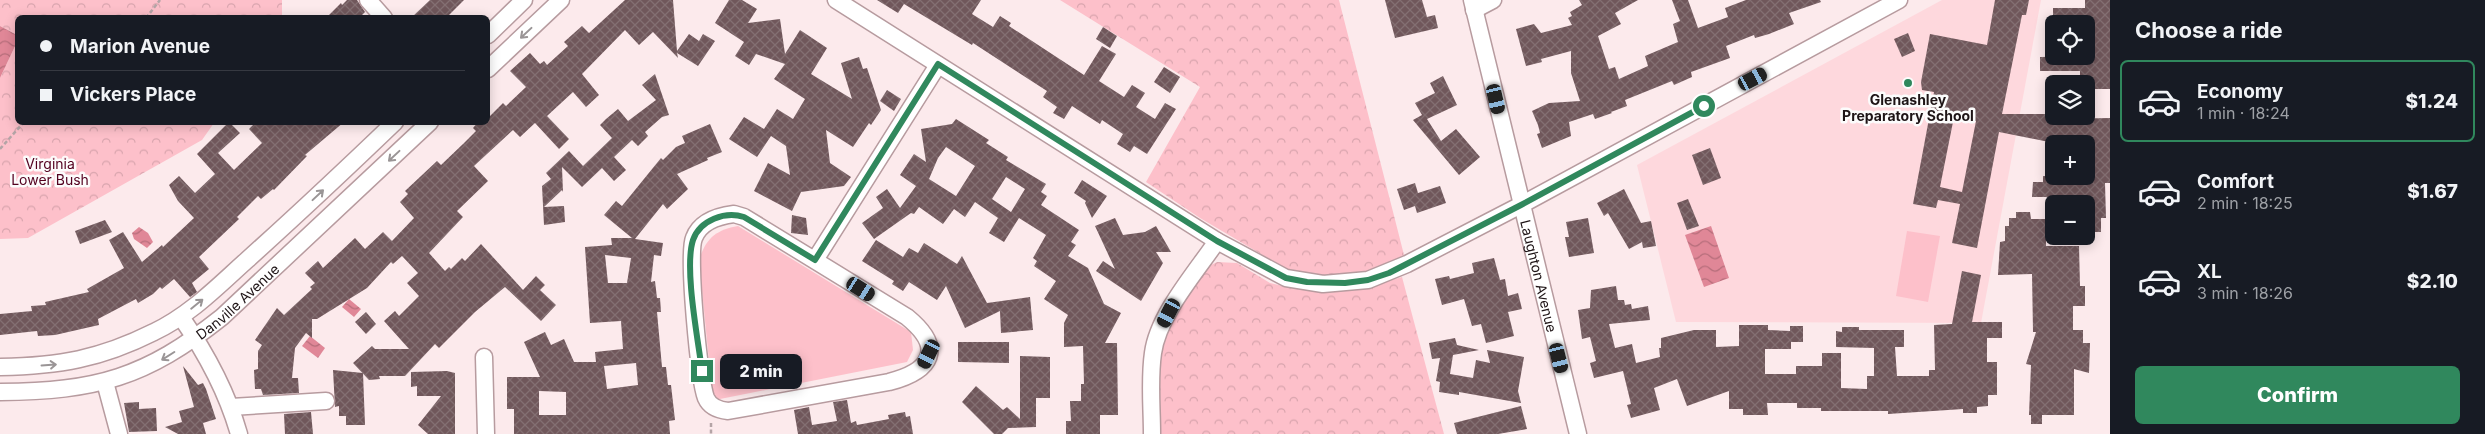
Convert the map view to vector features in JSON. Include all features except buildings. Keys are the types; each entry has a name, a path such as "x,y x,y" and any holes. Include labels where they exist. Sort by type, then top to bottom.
{"street":[{"path":"368,0 381,15"},
{"path":"490,33 524,0"},
{"path":"490,67 561,0"},
{"path":"836,0 1217,241 1286,278 1307,282 1345,283 1368,280 1389,273 1521,205 1899,0"},
{"path":"1473,5 1493,0"},
{"name":"Laughton Avenue","path":"1473,5 1578,434"},
{"path":"815,260 938,64"},
{"name":"Danville Avenue","path":"0,367 56,365 82,359 124,345 181,317 287,224 392,125"},
{"name":"Danville Avenue","path":"0,392 49,391 105,382 144,368 195,338 262,280 427,125"},
{"path":"734,214 744,217 815,260 917,326 926,334 929,342 929,354 924,364 907,378 889,382 728,411 715,408 710,404 705,393 690,270 691,251 698,231 713,219 734,214"},
{"path":"1152,434 1151,377 1155,342 1169,313 1217,241"},
{"path":"181,317 195,338 231,407 239,434"},
{"path":"484,357 486,434"},
{"path":"105,382 119,434"},
{"path":"231,407 326,401"}],"path":[{"path":"148,15 160,0"},
{"path":"0,149 21,125"}],"shaded area":[{"name":"Glenashley Preparatory School","path":"1942,0 2041,0 1981,323 1676,322 1637,165"}],"green space":[{"path":"0,0 282,0 282,15 15,15 15,34 0,26"},
{"path":"1060,0 1339,0 1404,255 1381,268 1356,276 1313,275 1288,270 1200,218 1146,182 1200,87"},
{"name":"Virginia Lower Bush","path":"15,46 15,125 213,125 202,140 28,238 0,239 0,78"},
{"path":"738,226 911,332 913,350 907,362 715,400 711,381 699,260 705,246 713,236"},
{"path":"1907,231 1940,236 1928,302 1896,296"},
{"path":"1217,262 1237,263 1270,283 1296,289 1359,289 1402,277 1444,434 1158,434 1158,372 1162,342 1182,303 1205,268"}],"water":[{"path":"0,26 15,34 15,46 0,78"},
{"path":"1711,226 1729,278 1704,287 1685,235"},
{"path":"139,227 148,233 153,242 147,248 134,239 132,233"},
{"path":"349,299 361,309 354,317 342,307"},
{"path":"310,336 325,348 318,358 302,346"}],"place":[{"name":"Glenashley Preparatory School","path":"1908,83"}],"route":[{"path":"702,371 690,270 691,251 698,231 713,219 722,215 734,214 744,217 815,260 938,64 1217,241 1286,278 1324,284 1368,280 1389,273 1521,205 1704,106"}]}
